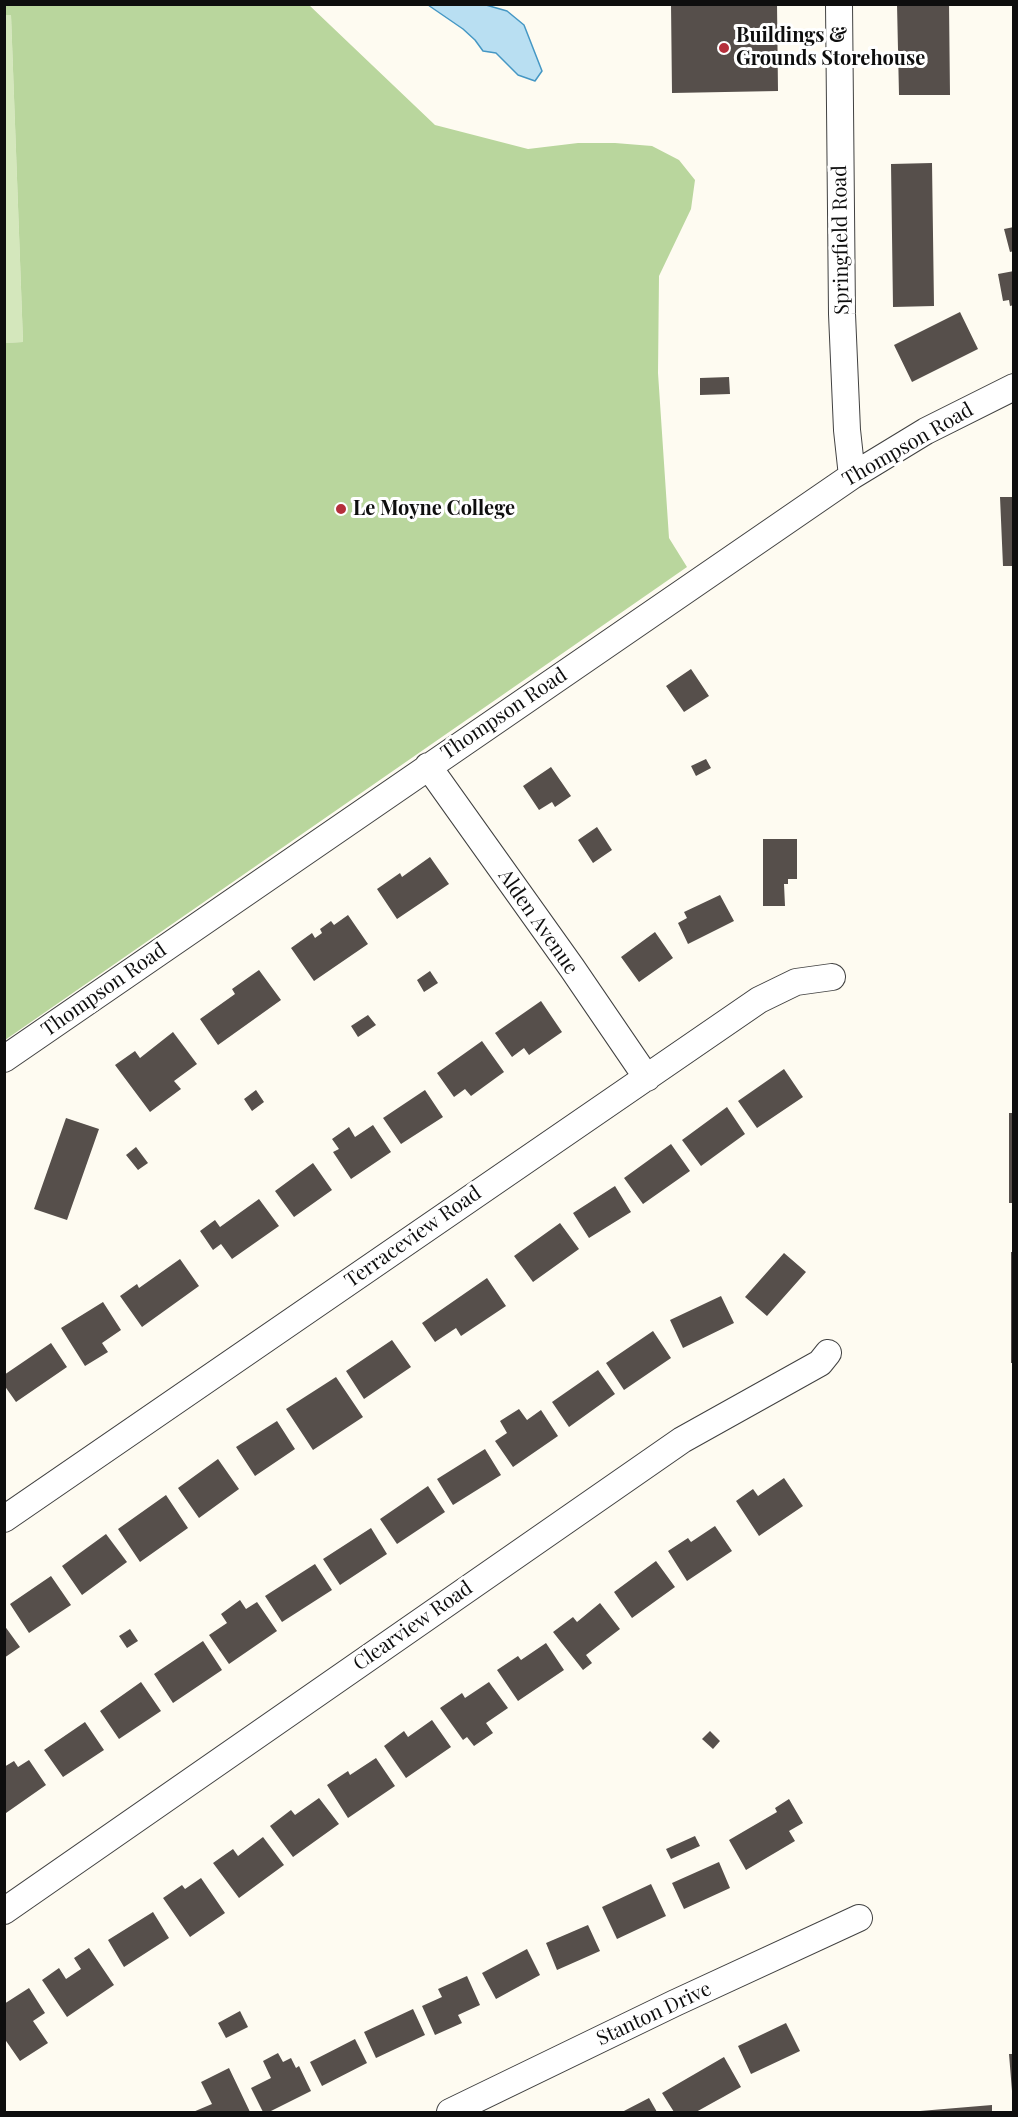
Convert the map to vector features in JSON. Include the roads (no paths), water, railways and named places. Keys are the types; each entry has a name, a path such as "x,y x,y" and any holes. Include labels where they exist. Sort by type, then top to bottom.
{"street":[{"name":"Springfield Road","path":"839,4 842,314 847,430 852,476"},
{"name":"Thompson Road","path":"4,1059 852,476 926,431 1014,387"},
{"name":"Alden Avenue","path":"428,766 572,968 646,1078"},
{"name":"Terraceview Road","path":"4,1520 497,1178 759,1000 796,982 832,977"},
{"name":"Clearview Road","path":"4,1911 682,1440 820,1363 828,1353"},
{"name":"Stanton Drive","path":"450,2112 675,2003 860,1918"}],"water":[{"path":"428,5 486,5 507,11 524,25 542,71 535,81 518,75 496,53 483,51 463,29"}],"place":[{"name":"Buildings & Grounds Storehouse","path":"724,48"},
{"name":"Le Moyne College","path":"341,509"}]}
